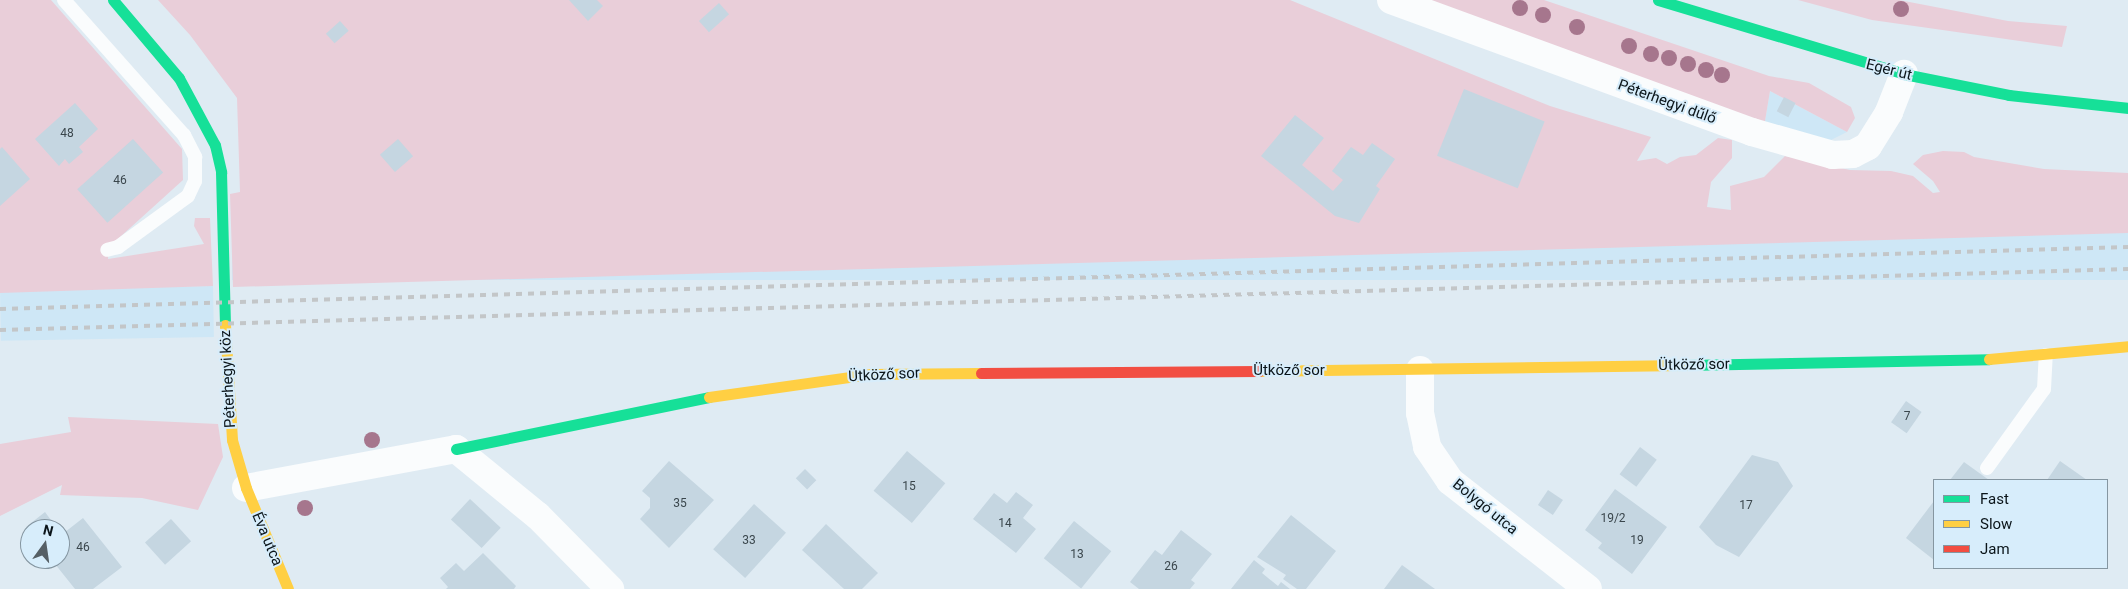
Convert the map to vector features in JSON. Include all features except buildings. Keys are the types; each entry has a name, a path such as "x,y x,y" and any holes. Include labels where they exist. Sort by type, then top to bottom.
{"street":[{"name":"Péterhegyi köz","path":"113,0 179,78 204,120 218,159 228,413 246,488"},
{"name":"Péterhegyi dűlő","path":"1392,0 1743,129 1833,155 1853,154 1868,146 1889,112 1904,74"},
{"name":"Egér út","path":"1658,0 1904,74 2010,95 2128,108"},
{"name":"Ütköző sor","path":"456,449 725,394 871,374 1420,370 1977,360 2128,346"},
{"name":"Bolygó utca","path":"1420,370 1420,414 1427,448 1450,481 1588,589"},
{"path":"246,488 456,449 538,516 610,589"},
{"name":"Éva utca","path":"246,488 288,589"}],"lane":[{"path":"64,0 184,135 195,156 195,181 188,196 118,247 107,250"},
{"path":"1987,468 2044,389 2046,355"}],"shaded area":[{"path":"0,0 51,0 182,149 183,180 109,247 108,259 204,244 194,226 195,218 210,218 213,286 0,293"},
{"path":"158,0 1290,0 1550,106 1651,137 1637,161 1656,158 1667,164 1680,157 1696,155 1718,138 1732,140 1732,158 1711,182 1707,207 1731,210 1730,186 1764,177 1785,156 1850,170 1891,171 1913,176 1933,193 1940,192 1933,181 1913,164 1923,155 1943,151 1964,152 1974,157 2044,169 2128,173 2128,233 233,287 230,194 240,192 237,98 190,35"},
{"path":"1423,0 1544,0 1769,76 1809,83 1851,107 1855,118 1847,132 1770,91 1764,127"},
{"path":"1798,0 1899,0 2008,21 2067,26 2062,47 1872,20"},
{"path":"1770,91 1847,132 1827,142 1764,127"},
{"path":"232,233 2128,233 2128,280 232,280"},
{"path":"213,286 214,337 1,341 0,290"},
{"path":"68,417 218,424 223,457 198,510 142,498 60,495 62,485 0,516 0,444 71,432"}],"railway":[{"path":"0,309 2128,247"},
{"path":"0,330 2128,269"}],"traffic: fast":[{"path":"113,0 179,78 215,145 221,172 225,325"},
{"path":"1658,0 1904,74 2009,95 2128,108"},
{"path":"1685,365 1989,359"},
{"path":"456,449 709,397"}],"traffic: slow":[{"path":"225,325 232,440 246,488 288,589"},
{"path":"1989,359 2128,346"},
{"path":"1259,371 1685,365"},
{"path":"709,397 871,374 981,373"}],"traffic: jam":[{"path":"981,373 1259,371"}]}
